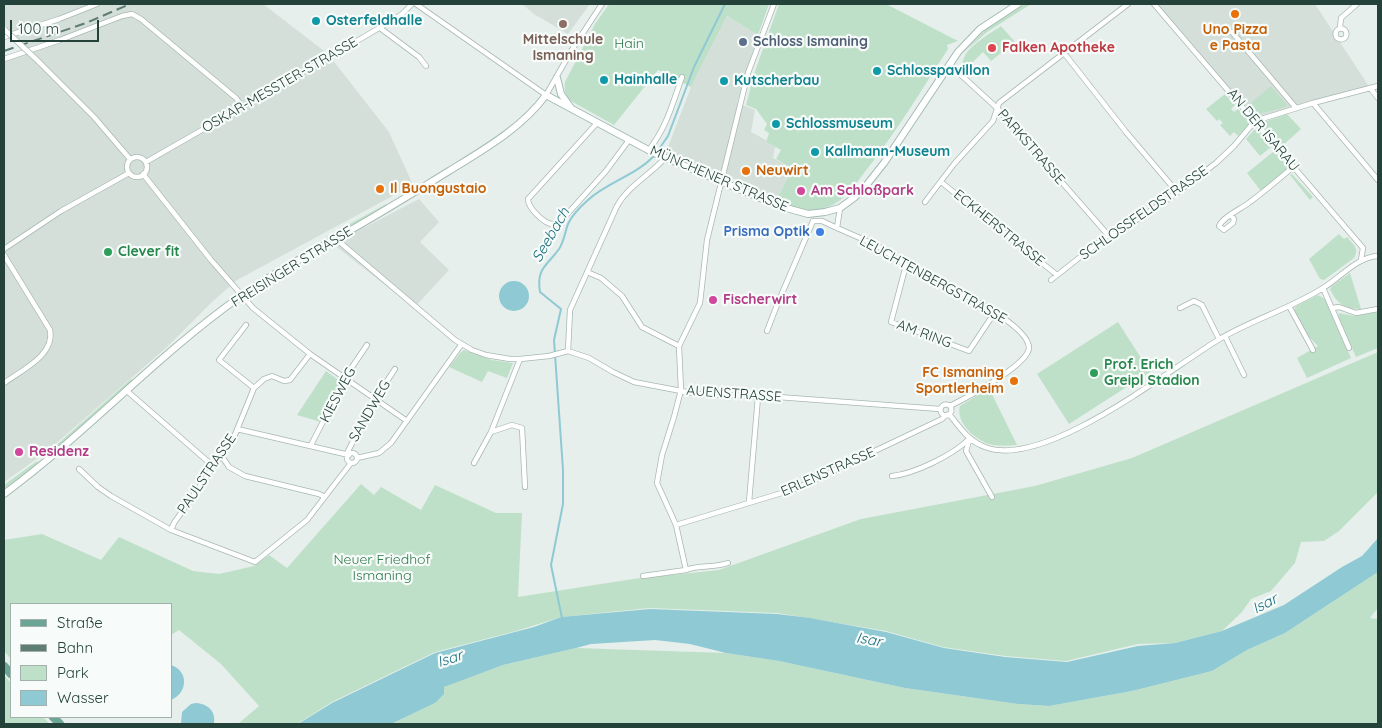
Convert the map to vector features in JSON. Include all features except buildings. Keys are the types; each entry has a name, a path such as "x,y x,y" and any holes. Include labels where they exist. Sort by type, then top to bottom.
{"main road":[{"name":"MÜNCHENER STRASSE","path":"546,95 662,157 779,206 808,214 825,212 840,208 855,197 884,163 949,64 970,37 1018,4"},
{"path":"557,78 561,94 572,109"},
{"name":"FREISINGER STRASSE","path":"4,494 54,455 185,340 241,296 336,238 410,196 493,143 537,107 546,95"}],"street":[{"path":"4,37 97,4"},
{"path":"418,5 546,95 573,48 602,4"},
{"path":"686,570 676,525 657,484 662,455 681,390 679,346 700,304 707,240 748,73 774,4"},
{"path":"925,202 971,144 993,121 999,103 1128,4"},
{"name":"AN DER ISARAU","path":"1154,4 1363,248 1376,256"},
{"path":"1340,28 1340,18 1357,4"},
{"name":"OSKAR-MESSTER-STRASSE","path":"146,162 418,5"},
{"path":"4,58 132,14 141,19 236,98 242,106"},
{"path":"380,28 420,57 426,66"},
{"path":"4,29 94,117 130,159"},
{"path":"1232,32 1296,108"},
{"path":"1064,53 1126,132 1177,192"},
{"name":"PARKSTRASSE","path":"949,64 997,108 1108,235"},
{"path":"650,151 666,125 682,77"},
{"path":"1255,121 1378,86"},
{"path":"1370,88 1378,98"},
{"path":"1313,103 1378,180"},
{"name":"SCHLOSSFELDSTRASSE","path":"1051,280 1108,235 1117,233 1216,163 1234,146 1255,121"},
{"path":"597,123 528,199 531,208 549,223 554,224 561,221 606,172 629,140"},
{"path":"139,157 146,162 146,170 143,174 134,176 129,173 127,164 130,159 139,157"},
{"path":"336,238 461,345 486,355 520,359 555,355 568,351 570,310 617,206 624,194 654,170 662,157"},
{"path":"1231,215 1293,167"},
{"path":"4,249 61,211 129,173"},
{"path":"143,174 241,296 272,325 310,354 407,421"},
{"name":"ECKHERSTRASSE","path":"941,182 1057,275"},
{"path":"837,228 840,208"},
{"path":"767,331 813,221 808,214"},
{"name":"LEUCHTENBERGSTRASSE","path":"813,221 822,221 879,248 906,265 995,312 1017,328 1027,340 1029,348 1027,355 1016,365 993,382 950,406"},
{"path":"1361,260 1363,248"},
{"path":"4,255 52,336 51,342 44,353 4,383"},
{"path":"948,415 951,411 950,406 947,404 940,409 942,414 948,415 970,439 994,450 1011,450 1056,438 1104,414 1219,339 1289,306 1323,288 1361,260 1376,256"},
{"name":"AM RING","path":"906,265 891,322 969,351 995,312"},
{"path":"588,272 601,278 622,296 642,327 679,346"},
{"path":"1323,288 1349,348"},
{"path":"1180,308 1194,301 1202,305 1219,339"},
{"path":"1289,306 1312,350"},
{"path":"1333,308 1338,307 1356,313 1378,309"},
{"path":"246,325 219,360 254,388 264,379 272,376 284,381 290,380 310,354"},
{"path":"1226,336 1244,376"},
{"name":"KIESWEG","path":"311,446 346,378 367,345"},
{"path":"79,469 98,487 111,496 171,530 255,562 307,520 357,458 379,453 392,443 461,345"},
{"name":"AUENSTRASSE","path":"568,351 590,358 634,382 697,394 778,397 940,409"},
{"path":"474,463 491,432 520,359"},
{"name":"SANDWEG","path":"348,454 375,400 395,369"},
{"name":"PAULSTRASSE","path":"171,530 234,437 254,388"},
{"path":"127,391 213,466"},
{"path":"749,502 758,397"},
{"name":"ERLENSTRASSE","path":"676,525 795,489 948,415"},
{"path":"491,432 512,425 522,428 525,487"},
{"path":"237,430 354,454 357,458"},
{"path":"892,476 905,475 959,449 970,439"},
{"path":"970,439 966,451 992,497"},
{"path":"348,454 347,459 352,463"},
{"path":"221,455 229,467 245,476 325,497"},
{"path":"643,576 690,568 717,567 728,563"}],"shaded area":[{"path":"4,4 263,4 328,54 389,132 413,185 237,280 167,347 45,453 4,482 4,56 29,49 4,25"},
{"name":"Mittelschule Ismaning","path":"522,4 590,4 568,34 534,14"},
{"path":"1154,4 1315,4 1370,88 1255,121"},
{"path":"727,16 758,35 737,103 755,110 751,132 775,147 773,158 790,167 823,190 813,210 800,209 773,201 731,177 682,163 665,155 691,87"},
{"path":"419,199 439,222 420,242 449,270 414,308 333,244"}],"green space":[{"name":"Hain","path":"609,4 769,4 758,35 727,16 691,87 658,70 614,125 571,101 566,95 565,88 565,82 595,24"},
{"path":"779,4 886,4 958,41 947,45 948,49 907,112 853,188 839,201 822,209 802,209 776,201 790,174 790,167 776,159 781,150 766,142 769,133 764,130 767,124 756,109 746,105 754,74"},
{"path":"1025,4 1031,4 987,32 963,53 987,28"},
{"path":"1001,26 1015,42 991,61 983,52 969,66 973,71 967,77 959,69 966,53 980,40"},
{"path":"1271,86 1287,105 1286,107 1255,115 1252,111 1254,110 1251,103"},
{"path":"1225,94 1235,105 1231,109 1234,112 1238,109 1249,121 1249,124 1238,136 1234,132 1230,136 1220,125 1223,123 1219,119 1217,121 1206,109"},
{"path":"1287,114 1301,129 1281,147 1261,123"},
{"path":"1254,130 1257,130 1271,147 1260,156 1246,139"},
{"path":"1274,151 1287,166 1287,169 1261,191 1247,173"},
{"path":"1292,174 1313,197 1310,200 1290,175"},
{"path":"386,204 386,207 329,238 326,237"},
{"path":"1339,234 1344,239 1347,237 1353,244 1356,249 1356,255 1324,280 1320,279 1309,259"},
{"path":"1350,273 1361,309 1342,305 1330,289"},
{"path":"1318,295 1325,299 1351,358 1307,378 1297,358 1318,346 1307,335 1294,310 1295,307"},
{"path":"1378,312 1378,348 1356,357 1338,317 1339,313 1354,316"},
{"name":"Prof. Erich Greipl Stadion","path":"1118,322 1150,372 1069,424 1037,374"},
{"path":"464,350 492,360 513,363 507,378 488,371 482,382 449,367"},
{"name":"Neuer Friedhof Ismaning","path":"1378,352 1378,492 1339,531 1324,541 1301,542 1295,563 1271,591 1251,599 1242,612 1222,631 1175,643 1138,644 1066,661 1005,656 943,647 886,631 777,613 649,608 561,617 435,652 332,702 297,724 238,724 259,706 221,664 179,630 172,634 172,603 10,603 10,658 4,651 4,540 42,534 101,560 119,537 193,571 219,574 254,566 269,555 287,568 361,484 374,495 381,487 421,510 435,485 496,513 522,513 518,597 633,579 719,570 861,519 1035,486 1132,458"},
{"path":"326,371 341,382 321,422 297,415"},
{"path":"131,379 133,380 54,450 52,449"},
{"path":"989,388 1017,445 999,446 980,440 969,431 961,419 960,406"},
{"path":"37,461 38,464 4,489 4,485"},
{"path":"1378,572 1378,608 1370,618 1378,619 1378,724 391,724 435,703 444,687 503,665 576,648 726,653 779,661 905,688 1018,704 1049,706 1132,691 1212,671 1247,650 1285,633"},
{"path":"4,675 10,682 10,718 44,718 50,724 4,724"}],"water":[{"path":"514,281 520,282 528,290 528,302 520,310 514,311 508,310 500,302 499,296 500,290 508,282"},
{"name":"Isar","path":"1378,538 1378,572 1285,633 1247,650 1212,671 1132,691 1049,706 1018,704 905,688 779,661 726,653 690,644 655,640 591,644 503,665 444,687 444,694 435,703 391,724 298,724 332,703 435,653 534,627 561,617 650,609 777,614 810,618 886,632 944,648 1005,657 1067,662 1138,646 1175,643 1222,631 1284,605 1362,556"},
{"path":"172,666 181,672 184,682 181,692 172,700"},
{"path":"196,703 211,709 214,716 214,724 181,724 182,712 191,704"}],"waterway":[{"name":"Seebach","path":"657,152 668,136 694,67 725,4"},
{"name":"Seebach","path":"562,618 551,565 563,504 563,470 554,340 561,309 540,292 541,272 561,246 568,224 579,208 604,188 638,169 654,156"}],"railway":[{"path":"4,51 86,23 130,4"}],"place":[{"name":"Uno Pizza e Pasta","path":"1235,14"},
{"name":"Osterfeldhalle","path":"316,21"},
{"name":"Mittelschule Ismaning","path":"563,24"},
{"name":"Schloss Ismaning","path":"743,42"},
{"name":"Falken Apotheke","path":"992,48"},
{"name":"Schlosspavillon","path":"877,71"},
{"name":"Hainhalle","path":"604,80"},
{"name":"Kutscherbau","path":"724,81"},
{"name":"Schlossmuseum","path":"776,124"},
{"name":"Kallmann-Museum","path":"815,152"},
{"name":"Neuwirt","path":"746,171"},
{"name":"Il Buongustaio","path":"380,189"},
{"name":"Am Schloßpark","path":"801,191"},
{"name":"Prisma Optik","path":"820,232"},
{"name":"Clever fit","path":"108,252"},
{"name":"Fischerwirt","path":"713,300"},
{"name":"Prof. Erich Greipl Stadion","path":"1094,373"},
{"name":"FC Ismaning Sportlerheim","path":"1014,381"},
{"name":"Residenz","path":"19,452"}]}
